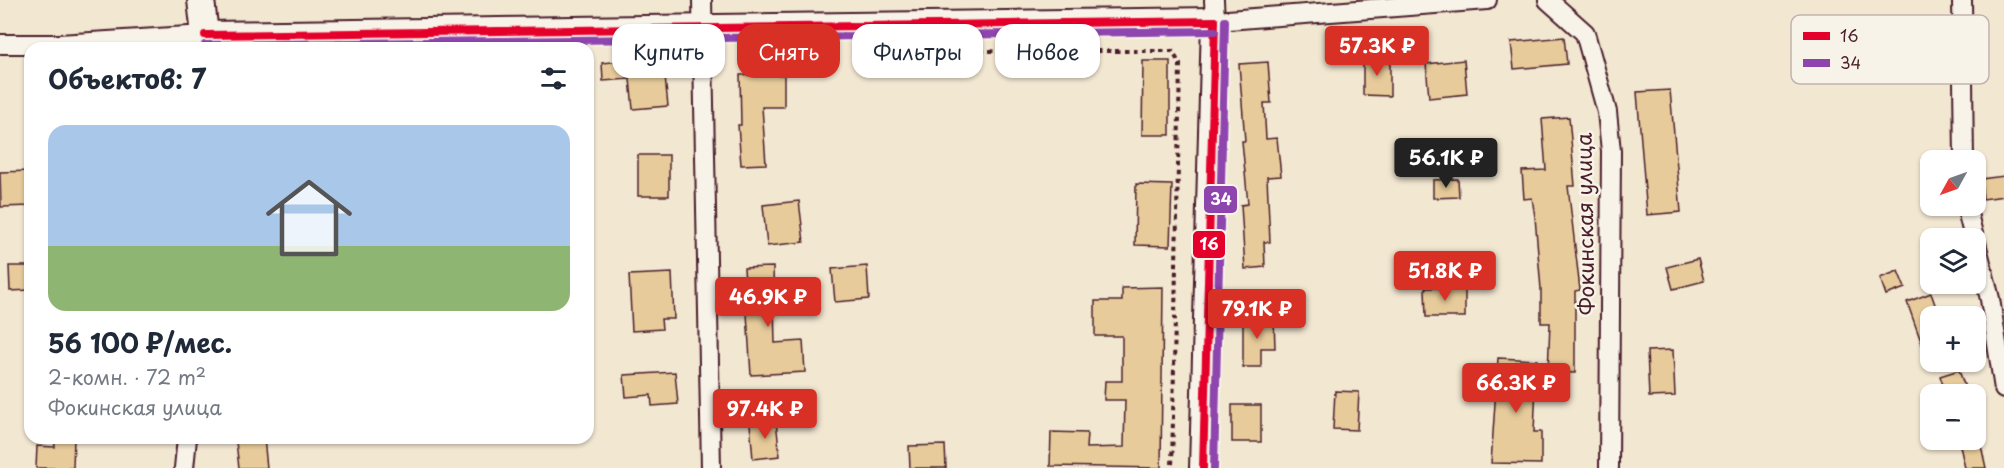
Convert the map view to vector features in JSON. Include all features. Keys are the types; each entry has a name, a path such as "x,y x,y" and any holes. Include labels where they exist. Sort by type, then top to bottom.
{"main road":[{"path":"201,0 203,41 612,29"},
{"path":"725,25 1214,11 1203,468"}],"street":[{"path":"702,0 702,24"},
{"path":"1214,11 1487,0"},
{"name":"Фокинская улица","path":"1548,0 1585,33 1607,112 1611,151 1609,468"},
{"path":"1962,0 1962,15"},
{"path":"155,42 203,41"},
{"path":"0,44 24,44"},
{"path":"703,78 711,468"},
{"path":"1963,84 1964,150"},
{"path":"1986,284 2004,389"},
{"path":"184,468 187,444"}],"path":[{"path":"983,51 1172,51 1180,64 1172,468"}],"building":[{"path":"1564,37 1567,64 1514,69 1511,42"},
{"path":"1363,59 1390,59 1390,96 1363,95"},
{"path":"1464,60 1467,94 1429,98 1426,64"},
{"path":"1143,61 1170,61 1170,135 1142,135"},
{"path":"612,62 612,78 665,78 668,106 633,109 630,79 603,81 602,63"},
{"path":"1268,62 1271,103 1264,103 1266,139 1277,138 1281,176 1267,177 1270,242 1264,242 1265,267 1245,269 1241,205 1248,204 1242,141 1245,141 1239,64"},
{"path":"740,78 784,78 784,107 762,107 766,164 741,165 738,125 741,125"},
{"path":"1670,90 1681,212 1647,215 1637,92"},
{"path":"1569,117 1575,186 1568,186 1580,290 1575,291 1575,373 1548,372 1550,323 1541,323 1541,289 1535,217 1532,198 1524,199 1522,171 1546,170 1542,119"},
{"path":"638,155 669,155 669,196 638,196"},
{"path":"24,171 24,206 1,207 0,172"},
{"path":"2004,176 2004,196 1986,199 1986,178"},
{"path":"1458,179 1459,197 1433,198 1433,180"},
{"path":"1136,184 1172,185 1170,246 1135,245"},
{"path":"799,201 804,242 767,246 763,205"},
{"path":"1698,259 1704,281 1673,289 1667,267"},
{"path":"9,266 24,266 24,290 10,291"},
{"path":"867,266 869,299 835,302 832,269"},
{"path":"773,267 775,343 803,341 805,372 751,375 744,268"},
{"path":"1898,271 1905,288 1886,295 1880,278"},
{"path":"672,273 674,319 661,319 662,329 632,331 629,275"},
{"path":"1163,287 1161,468 1050,466 1051,432 1087,433 1086,448 1124,447 1125,400 1104,400 1105,381 1122,381 1122,336 1095,336 1095,301 1122,301 1122,288"},
{"path":"1425,288 1465,288 1465,317 1426,317"},
{"path":"1931,294 1936,306 1920,306 1920,339 1907,302"},
{"path":"1243,319 1274,319 1275,348 1261,348 1261,367 1243,367"},
{"path":"1673,350 1675,396 1649,397 1647,351"},
{"path":"1498,358 1537,360 1534,432 1541,432 1541,464 1491,463"},
{"path":"675,372 678,404 652,406 651,395 626,397 624,375"},
{"path":"1960,372 1964,384 1943,384 1940,376"},
{"path":"1335,391 1359,392 1357,430 1333,429"},
{"path":"1232,405 1261,405 1261,442 1232,442"},
{"path":"776,422 780,456 753,459 750,424"},
{"path":"55,444 74,444 73,468 36,468 37,446 55,447"},
{"path":"236,444 265,444 267,468 239,468"},
{"path":"945,445 946,468 910,468 909,446"},
{"path":"1961,450 1982,450 1986,468 1965,468"}],"transit line":[{"name":"16","path":"205,35 1215,21"},
{"name":"16","path":"1203,468 1215,21"},
{"name":"34","path":"1214,468 1225,21"},
{"name":"34","path":"421,42 1215,31"}]}
